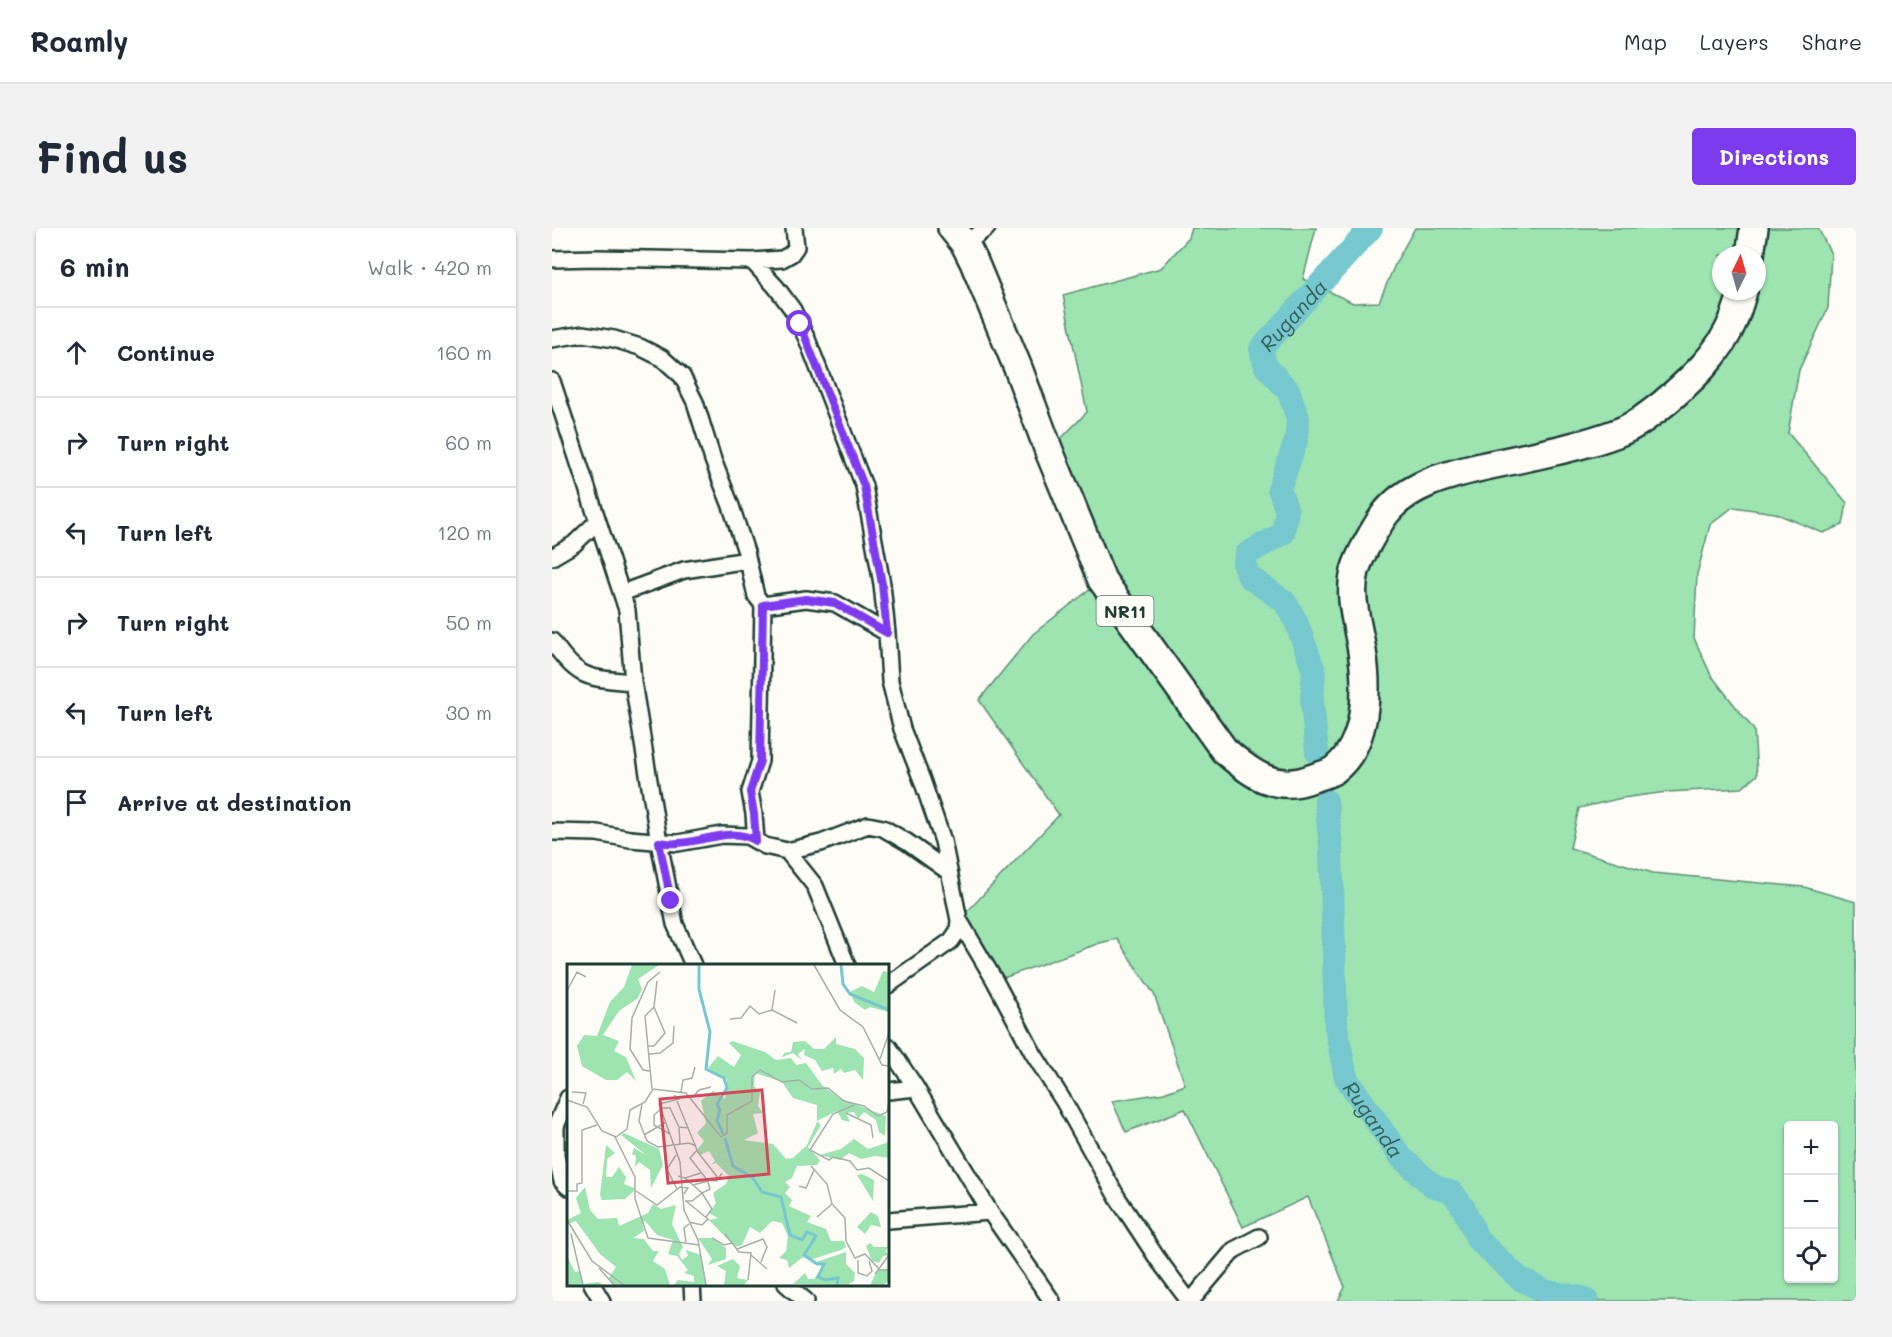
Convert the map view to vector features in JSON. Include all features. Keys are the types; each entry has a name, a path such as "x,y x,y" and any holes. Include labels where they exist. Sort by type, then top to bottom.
{"highway":[{"path":"1751,246 1754,228"},
{"name":"NR11","path":"958,236 974,262 1102,580 1224,750 1246,770 1276,784 1302,783 1333,770 1350,752 1359,734 1364,706 1365,675 1353,599 1356,570 1369,540 1386,513 1410,491 1444,476 1550,452 1619,433 1646,417 1689,382 1716,351 1732,323 1740,300"}],"street":[{"path":"552,259 752,261 782,259 791,254 796,247 794,228"},
{"path":"958,236 987,228"},
{"path":"752,261 793,310 807,339 864,486 882,584 890,681 902,729 939,831 949,872 958,931 951,941 890,984"},
{"path":"552,339 583,334 614,339 640,347 662,358 682,376 695,402 748,560 756,596 763,605 760,761 750,792 756,841"},
{"path":"552,381 627,610 633,682 659,842 675,924 690,964"},
{"path":"552,557 574,544 597,522"},
{"path":"622,593 684,570 748,560"},
{"path":"763,605 806,599 835,603 887,633"},
{"path":"552,641 564,659 580,673 594,679 633,682"},
{"path":"552,832 597,833 678,843 723,835 747,836 765,846 787,851 821,843 868,825 883,828 949,872"},
{"path":"787,851 815,886 847,964"},
{"path":"958,920 1117,1197 1157,1258 1190,1301 1234,1250 1259,1237"},
{"path":"890,1049 990,1212 1052,1301"},
{"path":"890,1091 916,1088"},
{"path":"567,1100 556,1126 556,1156 562,1181 567,1186"},
{"path":"890,1220 990,1212"},
{"path":"593,1286 602,1301"},
{"path":"692,1286 693,1301"},
{"path":"788,1286 806,1301"}],"green space":[{"path":"1192,228 1316,228 1303,279 1353,303 1379,302 1396,262 1415,228 1818,228 1831,254 1828,308 1799,370 1788,433 1847,503 1843,525 1823,533 1775,513 1733,507 1710,525 1697,574 1694,638 1711,675 1754,730 1757,775 1742,788 1667,792 1622,798 1579,808 1570,848 1653,873 1804,887 1856,902 1856,1301 1338,1301 1345,1287 1308,1197 1243,1227 1185,1109 1126,1132 1112,1101 1164,1093 1185,1085 1154,994 1117,939 995,981 959,920 1059,815 979,700 1033,634 1102,580 1049,451 1087,412 1063,295 1161,268 1189,238"}],"waterway":[{"name":"Ruganda","path":"1317,752 1312,702 1314,671 1296,621 1285,602 1249,577 1244,564 1247,554 1283,533 1287,511 1279,489 1297,438 1298,418 1288,390 1266,367 1261,349 1371,228"},
{"name":"Ruganda","path":"1326,801 1331,846 1336,1027 1346,1078 1401,1157 1433,1186 1453,1193 1464,1209 1478,1240 1520,1279 1547,1292 1582,1298 1587,1301"}],"route":[{"path":"671,901 659,842 678,843 723,835 747,836 756,841 750,792 760,761 763,605 806,599 835,603 887,633 882,584 864,486 800,324"}]}
